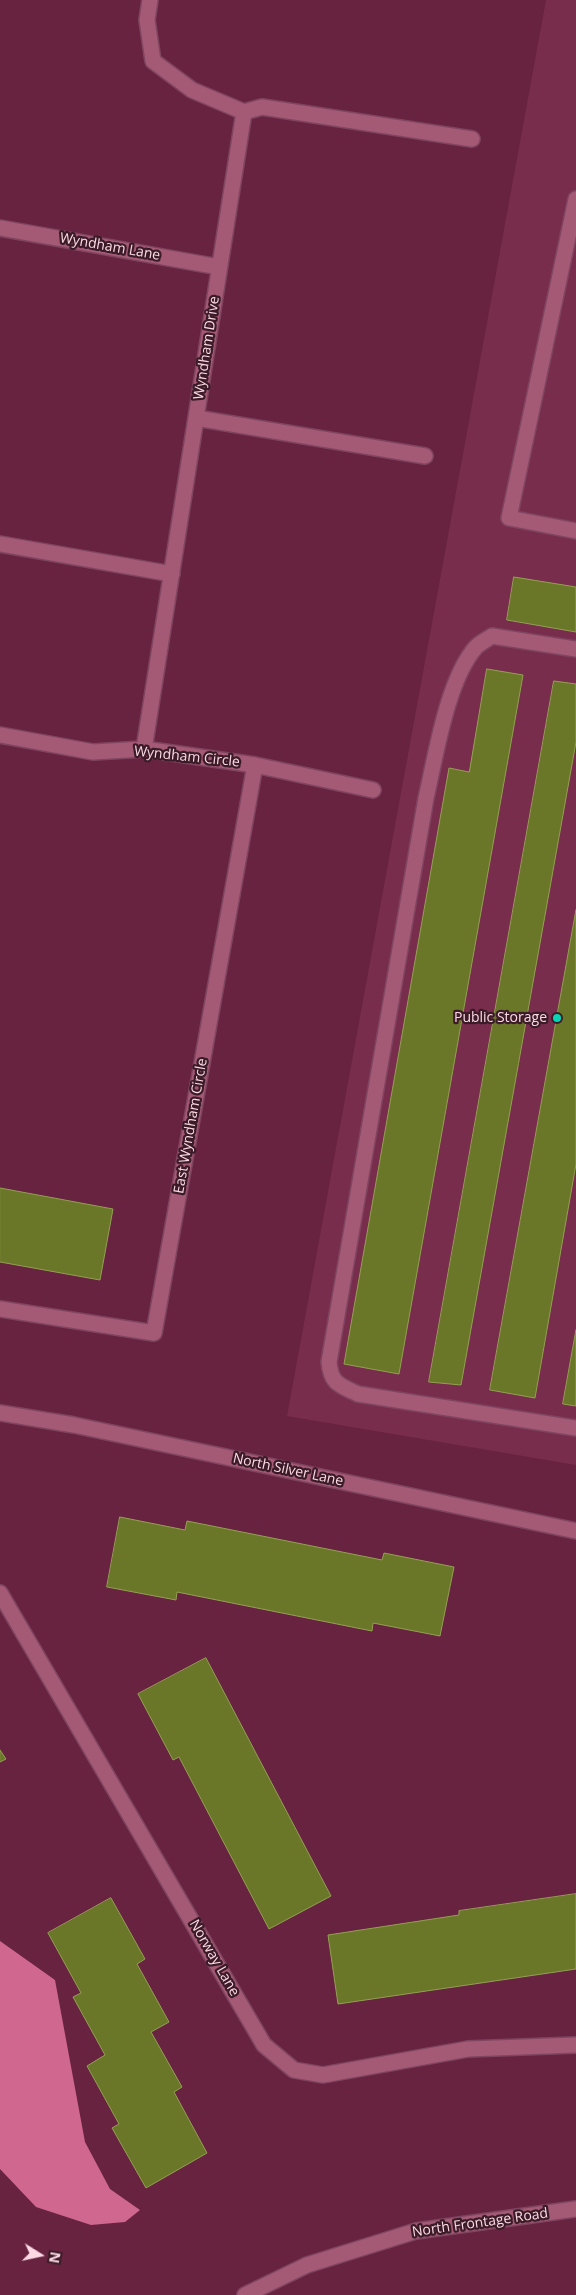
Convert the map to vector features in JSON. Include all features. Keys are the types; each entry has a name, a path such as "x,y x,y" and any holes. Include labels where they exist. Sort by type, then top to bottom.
{"street":[{"path":"150,0 147,20 153,61 192,90 244,112 262,107 472,139"},
{"name":"Wyndham Drive","path":"144,749 244,112"},
{"path":"576,199 509,518 576,531"},
{"name":"Wyndham Lane","path":"0,228 219,267"},
{"path":"196,418 425,456"},
{"path":"0,544 172,574"},
{"path":"576,649 492,636 476,646 462,666 450,701 426,798 329,1362 330,1375 338,1385 358,1394 576,1428"},
{"name":"Wyndham Circle","path":"0,735 93,752 144,749 255,765 372,790"},
{"name":"East Wyndham Circle","path":"0,1309 154,1333 255,765"},
{"name":"North Silver Lane","path":"0,1413 74,1425 576,1531"},
{"name":"Norway Lane","path":"0,1593 264,2045 294,2070 323,2075 468,2050 576,2046"},
{"name":"North Frontage Road","path":"245,2295 306,2265 416,2230 576,2209"}],"shaded area":[{"path":"546,0 576,0 576,1465 287,1416"},
{"path":"0,1941 55,1980 85,2142 110,2189 140,2210 125,2222 91,2225 36,2207 0,2169"}],"building":[{"path":"514,577 576,587 576,632 507,620"},
{"path":"487,669 523,675 399,1374 344,1364 449,768 469,772"},
{"path":"554,681 576,684 576,742 461,1385 429,1382"},
{"path":"576,910 576,1164 535,1398 490,1390"},
{"path":"0,1188 113,1209 100,1280 0,1262"},
{"path":"576,1330 576,1406 563,1404"},
{"path":"120,1517 185,1530 187,1521 382,1560 384,1553 454,1567 440,1636 373,1623 372,1631 177,1592 176,1600 107,1587"},
{"path":"206,1658 331,1896 269,1929 179,1757 173,1760 138,1694"},
{"path":"0,1750 6,1759 0,1762"},
{"path":"576,1894 576,1969 338,2004 328,1935 459,1915 459,1911"},
{"path":"111,1898 145,1959 137,1964 169,2022 151,2032 182,2087 174,2092 207,2153 146,2188 112,2128 119,2124 87,2066 105,2055 73,1997 81,1993 48,1933"}],"place":[{"name":"Public Storage","path":"557,1018"}]}
